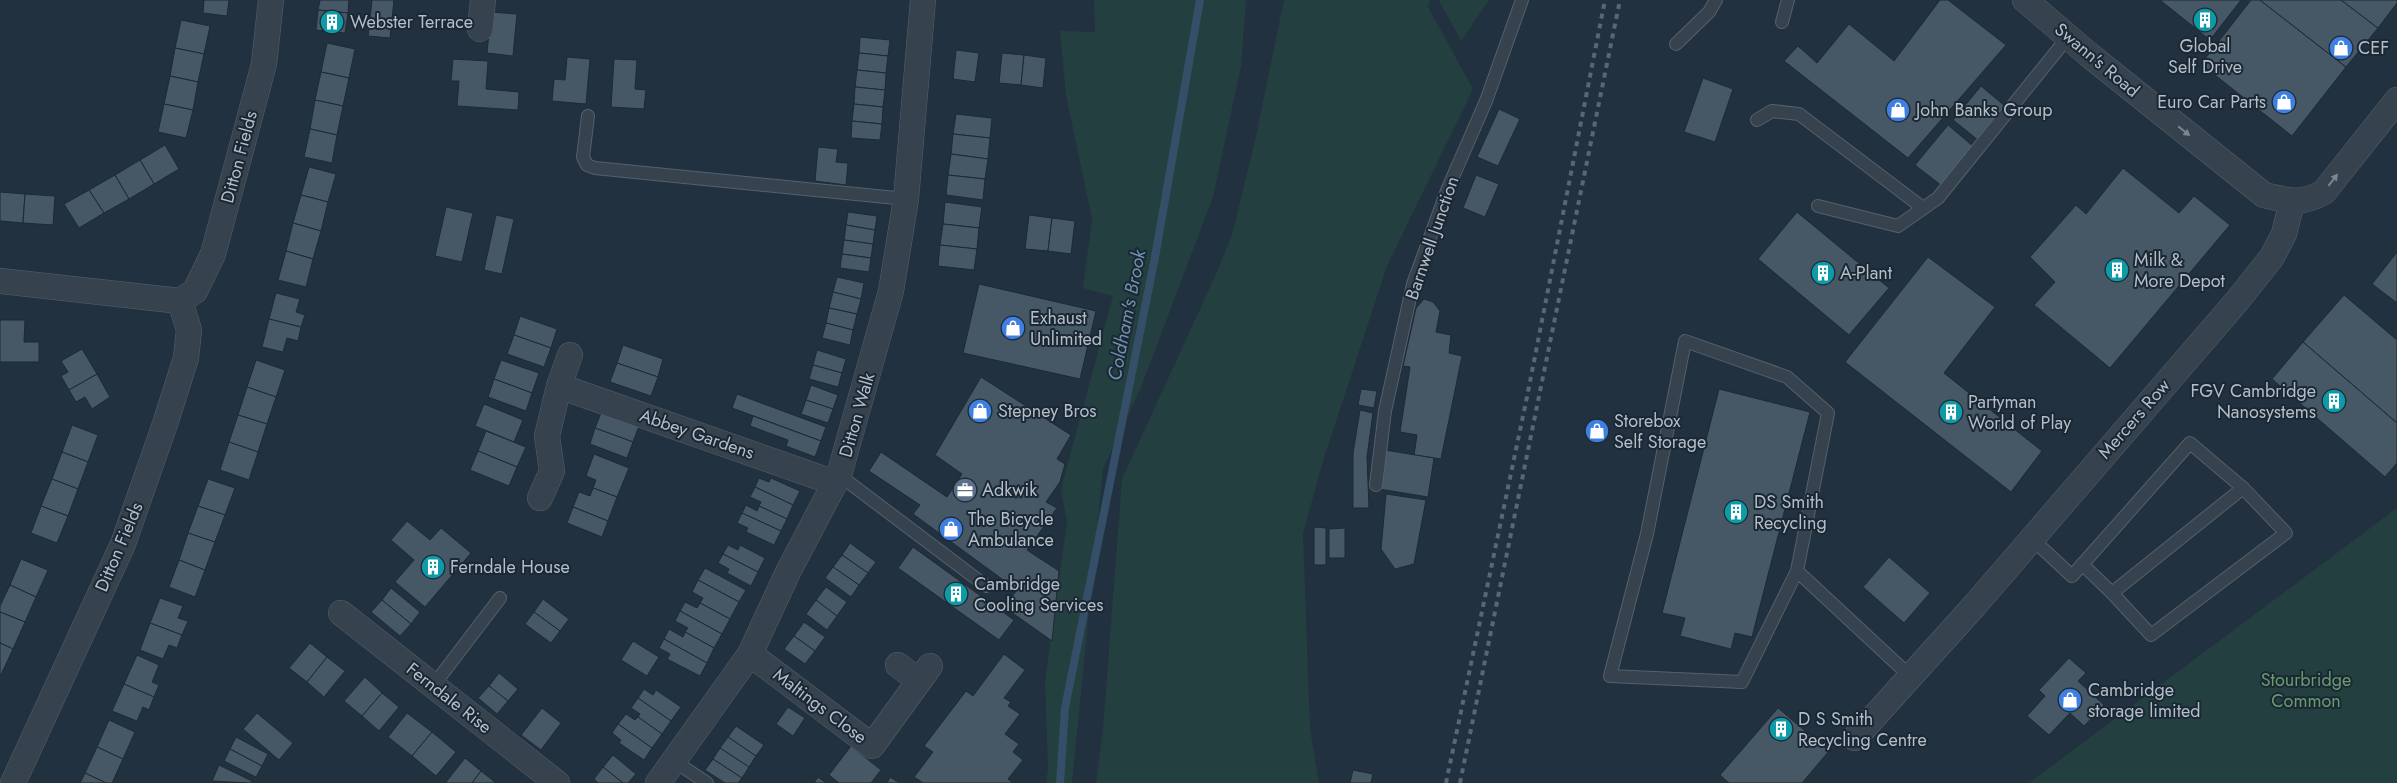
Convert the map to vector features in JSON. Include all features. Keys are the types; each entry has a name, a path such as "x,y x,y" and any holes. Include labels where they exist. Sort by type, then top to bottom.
{"street":[{"name":"Ditton Fields","path":"13,783 123,544 165,424 186,358 189,330 180,301 196,291 213,254 264,64 271,0"},
{"name":"Ditton Walk","path":"658,783 750,654 788,572 837,479 891,291 906,199 923,0"},
{"name":"Swann's Road","path":"2025,0 2264,195 2292,202"},
{"path":"476,1 480,28"},
{"path":"2292,202 2313,198 2324,192 2397,100"},
{"name":"Mercers Row","path":"1855,738 2031,538 2272,257 2284,234 2292,202"},
{"path":"0,281 180,301"},
{"path":"540,498 552,471 547,436 559,386 570,355"},
{"name":"Abbey Gardens","path":"559,386 837,479"},
{"name":"Ferndale Rise","path":"340,613 557,783"},
{"name":"Maltings Close","path":"750,654 872,746 924,674 898,665"}],"lane":[{"name":"Barnwell Junction","path":"1376,485 1385,411 1413,284 1448,188 1486,101 1522,0"},
{"path":"1676,44 1709,12 1716,0"},
{"path":"1782,22 1788,0"},
{"path":"1818,206 1898,226 1938,198 2068,37"},
{"path":"1757,120 1772,111 1799,114 1924,208"},
{"path":"588,116 583,158 587,165 595,168 906,199"},
{"path":"1685,341 1788,376 1828,413 1797,571 1742,682 1610,676 1647,534 1685,341"},
{"path":"2031,538 2072,576 2082,564 2190,443 2243,488 2286,533 2151,635 2082,564"},
{"path":"837,479 986,586"},
{"path":"2112,593 2243,488"},
{"path":"1797,571 1910,676"},
{"path":"433,686 500,598"},
{"path":"674,761 706,783"}],"green space":[{"path":"1094,0 1246,0 1241,66 1213,197 1141,387 1103,469 1072,783 1046,783 1048,769 1045,681 1067,522 1061,489 1113,296 1083,288 1092,219 1066,95 1060,31 1095,32"},
{"path":"1284,0 1430,0 1428,7 1473,89 1387,266 1323,461 1303,533 1310,729 1319,783 1096,783 1103,729 1122,479 1217,272 1232,235 1255,141"},
{"path":"1439,0 1489,0 1461,41"},
{"name":"Stourbridge Common","path":"2397,508 2397,783 2029,783"}],"building":[{"path":"204,0 229,0 227,16 203,13"},
{"name":"Webster Terrace","path":"320,0 349,0 348,13 318,10"},
{"path":"372,0 394,0 390,38 368,36"},
{"name":"John Banks Group","path":"1940,0 1948,0 2006,45 1908,158 1784,61 1798,46 1817,63 1849,24 1894,61"},
{"name":"Global Self Drive","path":"2160,0 2241,0 2210,40"},
{"name":"Euro Car Parts","path":"2251,0 2260,0 2346,67 2292,136 2201,64"},
{"name":"CEF","path":"2260,0 2341,0 2378,28 2346,67"},
{"path":"2341,0 2397,0 2397,3 2378,28"},
{"name":"Webster Terrace","path":"318,10 348,13 345,33 316,30"},
{"path":"491,12 517,14 513,56 487,53"},
{"path":"181,20 210,26 204,54 175,48"},
{"path":"860,37 890,40 888,56 859,53"},
{"path":"327,43 355,49 349,78 321,72"},
{"path":"175,48 204,54 198,82 170,76"},
{"path":"956,50 979,53 975,82 953,79"},
{"path":"859,53 888,56 886,73 857,70"},
{"path":"1002,53 1024,55 1021,85 999,83"},
{"path":"1024,55 1046,58 1043,88 1021,85"},
{"path":"567,57 590,59 586,104 552,101 554,79 565,80"},
{"path":"453,59 488,61 486,89 519,92 518,110 457,106 459,81 451,81"},
{"path":"614,59 637,60 635,89 646,90 644,109 611,107"},
{"path":"857,70 886,73 885,90 855,87"},
{"path":"321,72 349,78 343,106 315,100"},
{"path":"170,76 198,82 193,110 164,104"},
{"path":"1703,78 1733,89 1715,142 1684,132"},
{"path":"1981,86 2006,107 1978,140 1953,120"},
{"path":"855,87 885,90 883,107 854,104"},
{"path":"315,100 343,106 337,135 310,129"},
{"path":"164,104 193,110 186,138 158,132"},
{"path":"854,104 883,107 882,124 852,121"},
{"path":"1499,109 1520,119 1498,166 1477,157"},
{"path":"956,114 992,118 990,138 953,134"},
{"path":"852,121 882,124 880,140 851,138"},
{"path":"1948,125 1974,147 1942,186 1915,165"},
{"path":"310,129 337,135 332,163 304,157"},
{"path":"953,134 990,138 988,159 951,154"},
{"path":"165,145 179,169 154,184 140,160"},
{"path":"818,147 838,149 836,162 848,163 846,185 815,181"},
{"path":"951,154 988,159 985,179 948,175"},
{"path":"140,160 154,184 129,199 115,175"},
{"path":"309,167 336,174 328,202 301,195"},
{"name":"Milk & More Depot","path":"2123,168 2179,213 2194,196 2230,225 2110,368 2034,305 2055,282 2030,257 2076,205 2086,214"},
{"path":"115,175 129,199 104,213 89,190"},
{"path":"948,175 985,179 983,200 946,195"},
{"path":"1476,175 1499,184 1485,217 1463,208"},
{"path":"89,190 104,213 79,228 64,204"},
{"path":"0,192 25,194 23,223 0,221"},
{"path":"25,194 55,196 53,225 23,223"},
{"path":"301,195 328,202 321,231 293,223"},
{"path":"945,202 982,207 979,228 943,224"},
{"path":"446,207 473,213 462,262 435,256"},
{"path":"848,212 877,216 875,230 846,225"},
{"name":"A-Plant","path":"1797,212 1889,288 1849,335 1758,259"},
{"path":"496,215 514,219 502,274 484,270"},
{"path":"1029,215 1052,218 1048,251 1025,249"},
{"path":"1052,218 1075,221 1071,254 1048,251"},
{"path":"293,223 321,231 313,259 286,251"},
{"path":"943,224 979,228 977,249 940,245"},
{"path":"846,225 875,230 873,244 844,240"},
{"path":"844,240 873,244 871,258 842,254"},
{"path":"940,245 977,249 974,270 938,266"},
{"path":"286,251 313,259 306,287 278,280"},
{"path":"2397,252 2397,303 2372,284"},
{"path":"842,254 871,258 869,272 840,268"},
{"name":"Partyman World of Play","path":"1928,257 1995,307 1944,373 2042,451 2011,492 1845,362"},
{"path":"837,277 864,283 861,299 833,292"},
{"path":"979,284 1096,311 1080,379 963,353"},
{"path":"833,292 861,299 857,314 829,308"},
{"path":"276,293 300,299 296,312 305,315 301,327 269,319"},
{"path":"2344,295 2397,340 2397,423 2303,342"},
{"path":"1424,299 1433,302 1440,311 1436,332 1451,335 1449,353 1462,356 1441,459 1414,455 1417,435 1400,432 1410,367 1403,366 1416,308"},
{"path":"829,308 857,314 853,330 826,323"},
{"path":"520,316 557,329 551,348 514,335"},
{"path":"269,319 301,327 298,341 287,338 283,352 262,347"},
{"path":"0,320 25,320 24,342 39,342 39,362 0,362"},
{"path":"826,323 853,330 850,345 822,338"},
{"path":"514,335 551,348 544,367 507,354"},
{"name":"FGV Cambridge Nanosystems","path":"2303,342 2397,423 2397,463 2385,477 2272,379"},
{"path":"623,345 663,359 658,377 617,363"},
{"path":"82,349 97,374 69,390 61,376 68,372 61,361"},
{"path":"817,350 846,359 842,373 813,365"},
{"path":"256,360 285,370 276,397 247,387"},
{"path":"501,360 539,373 532,393 494,379"},
{"path":"617,363 658,377 651,396 610,382"},
{"path":"813,365 842,373 838,387 809,379"},
{"path":"97,374 110,397 92,409 85,397 76,402 69,390"},
{"path":"981,377 1071,435 1057,459 1065,464 1060,482 1046,502 1057,508 1027,550 1059,571 1052,641 1004,607 1017,590 913,514 920,505 869,471 881,452 947,497 962,474 935,455"},
{"path":"494,379 532,393 526,411 488,397"},
{"path":"811,385 838,395 833,409 806,400"},
{"path":"247,387 276,397 267,424 238,415"},
{"path":"1361,389 1377,391 1374,408 1358,405"},
{"name":"DS Smith Recycling","path":"1719,389 1810,412 1752,637 1735,633 1731,649 1680,636 1685,618 1662,613"},
{"path":"737,394 826,427 821,441 732,408"},
{"path":"806,400 833,409 828,423 801,414"},
{"path":"484,404 523,420 514,442 475,426"},
{"path":"1360,410 1373,413 1367,457 1369,508 1353,508 1353,453"},
{"path":"601,413 639,426 633,442 595,428"},
{"path":"238,415 267,424 258,452 229,442"},
{"path":"753,416 821,441 815,457 786,446 788,440 750,426"},
{"path":"72,425 98,435 88,462 62,452"},
{"path":"595,428 633,442 627,458 590,444"},
{"path":"486,431 526,447 517,467 478,451"},
{"path":"229,442 258,452 249,480 220,470"},
{"path":"1385,450 1434,458 1428,497 1379,489"},
{"path":"478,451 517,467 509,486 470,470"},
{"path":"62,452 88,462 78,489 52,479"},
{"path":"594,454 629,468 617,497 593,488 596,480 586,476"},
{"path":"759,478 769,482 771,478 800,491 793,505 755,487"},
{"path":"52,479 78,489 68,516 41,506"},
{"path":"208,479 235,488 225,515 198,506"},
{"path":"755,487 793,505 787,519 759,506 761,502 750,497"},
{"path":"593,488 617,497 608,521 573,507 579,492 590,496"},
{"path":"1386,494 1426,500 1414,564 1395,569 1381,549"},
{"path":"746,505 757,511 759,506 787,519 781,531 742,513"},
{"path":"41,506 68,516 57,543 31,533"},
{"path":"198,506 225,515 215,542 188,533"},
{"path":"573,507 608,521 602,537 567,523"},
{"path":"742,513 781,531 774,545 746,532 748,528 737,523"},
{"name":"Ferndale House","path":"407,521 430,540 441,528 471,553 425,607 395,582 414,560 391,540"},
{"path":"1314,527 1326,528 1326,565 1314,565"},
{"path":"1345,528 1345,558 1329,558 1329,529"},
{"path":"188,533 215,542 205,570 179,560"},
{"path":"850,543 876,562 868,573 842,555"},
{"path":"728,545 738,550 740,545 765,558 758,572 723,554"},
{"name":"Cambridge Cooling Services","path":"913,547 1014,620 999,640 898,568"},
{"path":"723,554 758,572 751,586 727,573 729,569 718,563"},
{"path":"842,555 868,573 859,585 833,567"},
{"path":"1889,557 1930,593 1904,623 1863,587"},
{"path":"21,559 48,570 36,597 10,585"},
{"path":"179,560 205,570 195,597 169,587"},
{"path":"833,567 859,585 851,597 825,578"},
{"path":"705,568 746,590 739,602 698,580"},
{"path":"698,580 739,602 730,619 700,603 703,598 692,592"},
{"path":"10,585 36,597 25,622 0,612 0,606"},
{"path":"826,587 847,602 837,616 816,600"},
{"path":"391,588 420,612 411,624 382,600"},
{"path":"160,598 183,606 178,618 188,621 182,635 150,623"},
{"path":"543,599 569,619 560,631 534,612"},
{"path":"382,600 411,624 400,636 371,612"},
{"path":"816,600 837,616 827,630 806,614"},
{"path":"685,602 697,608 700,603 730,619 722,634 680,611"},
{"path":"680,611 722,634 714,648 685,632 688,628 675,621"},
{"path":"0,612 25,622 13,649 0,643"},
{"path":"534,612 560,631 551,643 525,624"},
{"path":"804,622 825,637 815,651 794,636"},
{"path":"150,623 182,635 177,648 169,645 163,659 140,650"},
{"path":"669,629 683,637 685,632 714,648 707,663 664,639"},
{"path":"794,636 815,651 805,664 784,649"},
{"path":"664,639 707,663 700,676 667,659 670,654 659,648"},
{"path":"633,641 659,657 647,676 621,660"},
{"path":"0,643 13,649 1,675 0,674"},
{"path":"310,643 327,657 307,682 289,668"},
{"path":"1004,654 1025,670 1004,698 1011,702 1008,706 1020,714 1005,734 1019,744 1013,752 1023,760 1008,779 1013,783 923,783 914,777 933,752 924,746 966,691 973,696"},
{"path":"137,655 159,665 152,682 159,685 154,697 124,684"},
{"path":"327,657 345,671 324,697 307,682"},
{"name":"Cambridge storage limited","path":"2069,658 2086,673 2078,681 2104,705 2084,726 2070,713 2049,735 2027,716 2045,696 2039,690"},
{"path":"499,673 518,689 508,701 489,686"},
{"path":"365,677 382,693 362,716 344,701"},
{"path":"124,684 154,697 149,710 143,707 137,721 112,711"},
{"path":"489,686 508,701 497,714 478,698"},
{"path":"644,689 653,695 656,690 681,707 671,721 638,698"},
{"path":"382,693 399,707 379,731 362,716"},
{"path":"638,698 671,721 662,734 638,717 640,714 631,708"},
{"path":"788,707 805,718 793,736 776,724"},
{"path":"542,708 561,723 541,750 521,735"},
{"name":"D S Smith Recycling Centre","path":"1778,708 1829,751 1802,783 1729,783 1720,775"},
{"path":"257,713 293,743 279,760 243,729"},
{"path":"407,713 432,732 412,756 388,737"},
{"path":"626,714 635,720 638,717 662,734 652,748 618,724"},
{"path":"109,720 135,732 123,759 97,747"},
{"path":"618,724 652,748 644,760 619,743 621,740 612,733"},
{"path":"736,726 764,745 756,756 728,737"},
{"path":"432,732 456,752 436,776 412,756"},
{"path":"236,737 268,754 262,766 230,749"},
{"path":"728,737 756,756 749,767 720,748"},
{"path":"851,746 881,770 871,783 839,783 829,775"},
{"path":"97,747 123,759 112,783 106,783 85,773"},
{"path":"720,748 749,767 742,778 713,759"},
{"path":"230,749 262,766 256,777 224,761"},
{"path":"613,755 636,774 628,783 623,783 603,767"},
{"path":"465,758 481,771 472,783 446,782"},
{"path":"713,759 742,778 738,783 725,783 705,770"},
{"path":"219,765 252,781 251,783 212,781"},
{"path":"603,767 623,783 598,783 594,779"},
{"path":"1353,770 1373,774 1371,783 1350,783"},
{"path":"481,771 496,783 472,783"},
{"path":"85,773 106,783 80,783"},
{"path":"818,777 826,783 814,783"},
{"path":"890,777 900,783 887,783"}],"waterway":[{"name":"Coldham's Brook","path":"1060,783 1065,708 1155,257 1200,0"}],"railway":[{"path":"1446,783 1527,397 1605,0"},
{"path":"1460,783 1620,0"}],"place":[{"name":"Global Self Drive","path":"2205,20"},
{"name":"Webster Terrace","path":"332,22"},
{"name":"CEF","path":"2341,48"},
{"name":"Euro Car Parts","path":"2284,102"},
{"name":"John Banks Group","path":"1898,110"},
{"name":"Milk & More Depot","path":"2117,270"},
{"name":"A-Plant","path":"1823,273"},
{"name":"Exhaust Unlimited","path":"1013,328"},
{"name":"FGV Cambridge Nanosystems","path":"2334,401"},
{"name":"Stepney Bros","path":"980,411"},
{"name":"Partyman World of Play","path":"1951,412"},
{"name":"Storebox Self Storage","path":"1597,431"},
{"name":"Adkwik","path":"965,490"},
{"name":"DS Smith Recycling","path":"1736,512"},
{"name":"The Bicycle Ambulance","path":"951,529"},
{"name":"Ferndale House","path":"433,567"},
{"name":"Cambridge Cooling Services","path":"956,594"},
{"name":"Cambridge storage limited","path":"2070,700"},
{"name":"D S Smith Recycling Centre","path":"1781,729"}]}
